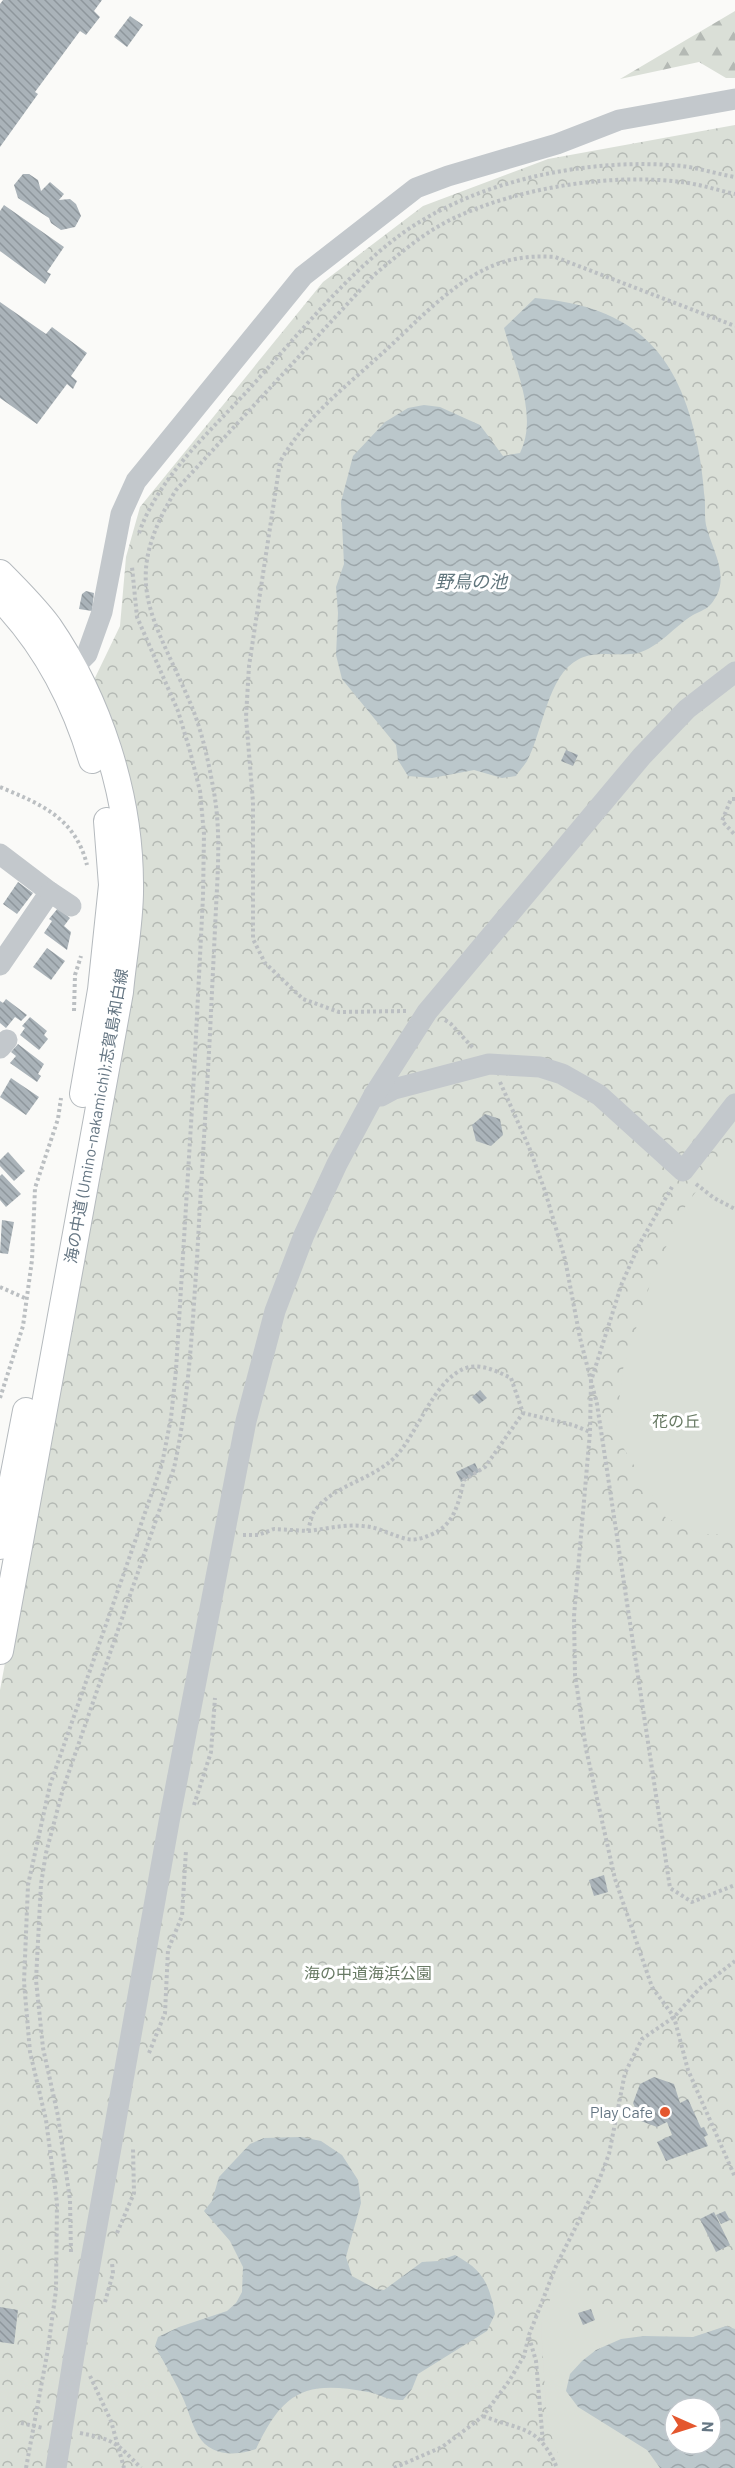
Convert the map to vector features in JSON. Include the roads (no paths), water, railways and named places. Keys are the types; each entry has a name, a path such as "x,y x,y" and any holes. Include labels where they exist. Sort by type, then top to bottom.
{"main road":[{"name":"海の中道 (Umino-nakamichi);志賀島和白線","path":"0,573 48,625 67,673 106,809 112,885 99,1002 55,1257 0,1546"},
{"name":"海の中道 (Umino-nakamichi);志賀島和白線","path":"0,598 67,673 98,717 122,803 130,884 120,992 0,1652"}],"street":[{"path":"67,673 87,654 102,612 121,514 136,481 303,276 416,188 448,176 557,144 620,120 735,99"},
{"path":"56,2468 171,1810 223,1534 246,1421 275,1311 304,1235 332,1174 374,1095 427,1012 642,756 687,709 735,672"},
{"path":"0,854 71,906"},
{"path":"0,965 50,892"},
{"path":"374,1095 381,1096 394,1089 489,1064 540,1067 580,1083 613,1106 683,1171 735,1104"}],"water":[{"name":"野鳥の池","path":"535,298 570,303 600,312 625,324 647,340 664,360 690,414 703,482 706,525 718,560 720,586 717,595 706,609 687,619 653,646 638,653 586,656 568,667 547,705 533,749 516,776 502,778 474,770 432,778 408,776 398,760 396,745 342,679 336,655 338,613 336,587 344,564 341,502 353,456 385,422 408,408 424,405 440,407 480,425 503,456 520,453 527,423 526,407 504,328"},
{"path":"301,2137 321,2141 342,2155 358,2180 361,2203 346,2257 352,2276 376,2289 384,2290 422,2262 438,2261 455,2255 472,2266 483,2278 495,2314 487,2331 418,2374 412,2389 403,2400 346,2389 312,2389 287,2402 266,2429 256,2449 241,2453 224,2453 209,2447 198,2435 182,2396 155,2346 158,2337 179,2327 227,2311 236,2303 242,2292 243,2267 230,2241 204,2211 212,2201 219,2177 250,2144 264,2138"},
{"path":"726,2326 735,2329 735,2468 660,2468 647,2450 578,2407 566,2391 570,2374 596,2350 621,2339 644,2336 693,2337"}],"place":[{"name":"Play Cafe","path":"665,2112"}],"park label":[{"name":"花の丘","path":"676,1421"},
{"name":"海の中道海浜公園","path":"368,1973"}]}
